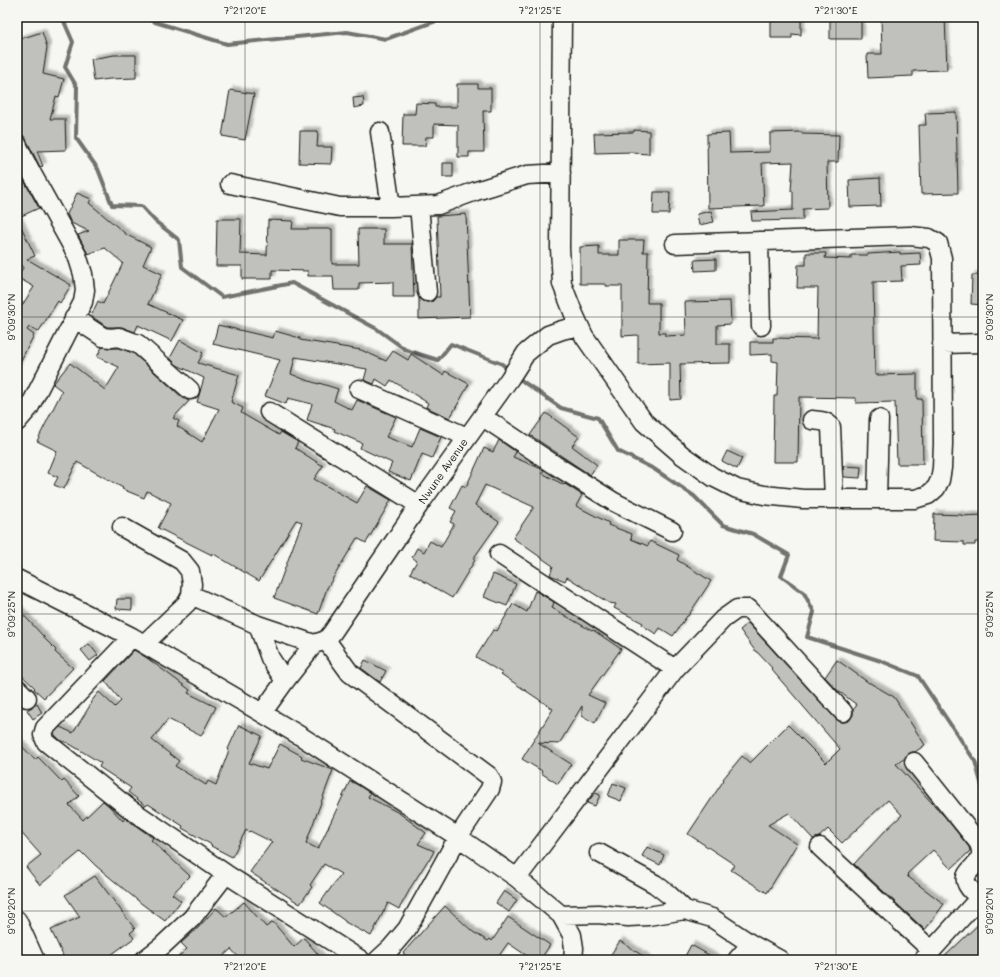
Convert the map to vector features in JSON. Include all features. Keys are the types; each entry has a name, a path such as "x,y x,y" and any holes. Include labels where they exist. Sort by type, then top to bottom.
{"street":[{"path":"562,17 560,248 562,284 584,336 644,422 682,455 713,477 737,489 764,495 803,499 914,499 928,495 936,488 940,480 943,444 942,258 938,243 929,238 910,236 675,244"},
{"path":"380,132 391,207"},
{"path":"17,144 77,255 83,274 85,290 83,302 28,408 17,422"},
{"path":"230,184 340,207 391,207 438,205 476,191 527,176 561,173"},
{"path":"419,206 427,292"},
{"path":"759,241 761,326"},
{"path":"74,318 103,337 119,337 138,344 190,390"},
{"name":"Nwune Avenue","path":"262,713 285,680 320,642 332,633 419,505 483,417 526,353 548,335 579,326"},
{"path":"942,344 983,343"},
{"path":"359,389 467,437"},
{"path":"268,412 419,505"},
{"path":"483,417 614,502 672,531"},
{"path":"877,499 879,419"},
{"path":"812,420 824,421 828,423 831,428 834,499"},
{"path":"122,527 182,561 190,571 192,584 191,595 187,603 138,641 45,728 43,735 46,742 130,809 226,874 361,960"},
{"path":"499,554 675,669"},
{"path":"17,579 138,641 262,713 458,837 517,878 561,915 572,935 574,948 573,960"},
{"path":"191,595 258,625 320,642 350,673 488,776 492,782 490,789 458,837 407,929 390,949 378,960"},
{"path":"517,878 675,669 723,619 737,609 749,609 843,712"},
{"path":"258,625 270,658 285,680"},
{"path":"820,847 927,957 981,896 966,883 966,878 967,874 979,860 982,852 981,847 973,836 914,762"},
{"path":"600,853 655,884 668,894 684,910"},
{"path":"144,960 162,946 192,918 226,874"},
{"path":"561,915 598,914 628,917 648,916 684,910 712,918 751,944 780,960"},
{"path":"17,920 35,960"},
{"path":"737,960 751,944"}],"building":[{"path":"771,17 801,17 801,35 792,34 792,38 771,38"},
{"path":"830,17 861,17 861,39 830,39"},
{"path":"881,17 945,17 947,70 913,71 913,76 868,78 867,54 882,54"},
{"path":"42,32 47,47 43,74 64,79 59,97 56,96 50,119 65,119 66,150 37,151 43,166 40,167 26,139 23,135 17,134 17,40"},
{"path":"114,55 136,55 136,78 94,81 91,59"},
{"path":"457,84 478,84 478,88 491,88 491,111 483,111 484,152 469,152 469,157 458,157 458,125 434,124 434,137 426,137 425,146 402,146 403,114 415,114 416,103 435,104 435,107 457,107"},
{"path":"230,90 254,94 245,140 222,136"},
{"path":"363,97 364,106 354,108 353,98"},
{"path":"956,112 958,193 921,194 919,125 926,125 925,113"},
{"path":"634,130 649,131 649,154 633,152 595,153 594,133 634,132"},
{"path":"300,131 318,131 317,147 332,147 331,164 299,163"},
{"path":"802,132 802,134 839,135 838,162 827,162 828,208 803,209 803,220 752,221 751,212 793,210 793,191 791,191 793,162 762,163 764,206 708,208 707,134 729,133 730,153 770,152 770,133"},
{"path":"443,163 453,163 453,177 443,177"},
{"path":"17,168 39,208 17,218"},
{"path":"880,178 881,206 850,207 849,180"},
{"path":"654,192 670,192 669,214 653,214"},
{"path":"77,193 91,199 89,203 127,235 151,247 143,265 162,274 148,304 183,320 172,341 138,325 135,332 122,327 107,327 91,316 98,301 103,304 123,263 105,248 88,254 78,235 89,231 71,223 67,214"},
{"path":"711,211 714,222 699,225 697,214"},
{"path":"466,214 470,317 419,319 419,298 422,301 428,302 433,301 436,297 440,297 437,216"},
{"path":"17,218 35,256 27,259 71,285 60,303 58,301 39,331 29,327 27,330 34,335 17,368 17,313 34,287 17,277 23,268 17,257"},
{"path":"217,219 241,219 240,254 267,255 268,220 293,221 292,229 332,229 332,264 359,264 358,229 384,229 384,244 412,244 414,297 393,297 393,282 359,283 359,290 334,290 333,276 308,276 308,271 272,270 272,279 242,279 242,266 216,266"},
{"path":"619,240 644,240 643,252 648,252 647,303 659,303 659,333 665,333 665,336 686,335 685,302 730,301 731,324 717,325 717,344 730,344 730,363 680,364 681,399 670,400 670,363 638,364 638,335 622,336 622,286 606,286 606,284 580,284 580,247 599,246 599,255 619,255"},
{"path":"900,252 900,254 920,253 921,265 901,266 902,281 873,282 875,375 917,374 917,399 922,399 923,464 897,464 895,402 856,403 856,398 799,397 798,462 773,462 774,396 777,396 778,362 772,361 772,354 750,355 750,342 773,342 773,338 817,339 818,288 797,288 798,265 806,265 806,253 826,253 825,258 851,259 851,255"},
{"path":"716,259 716,270 695,271 694,260"},
{"path":"972,275 983,275 983,305 971,304"},
{"path":"218,325 273,338 275,331 300,338 300,340 361,350 386,361 393,351 408,360 411,354 443,375 445,371 469,384 450,418 426,407 428,403 391,380 387,386 376,379 374,384 364,380 367,369 295,357 291,374 338,389 334,401 352,410 357,400 396,417 386,437 412,447 420,428 441,437 432,458 422,454 411,481 388,472 392,463 360,448 362,443 334,431 335,429 307,420 312,404 288,398 286,404 265,396 280,360 213,344"},
{"path":"180,340 203,353 198,363 239,375 231,402 243,408 241,413 279,435 281,432 298,442 295,448 323,466 314,479 357,503 367,486 391,500 366,543 357,538 327,588 318,614 274,598 302,522 296,520 259,581 212,553 212,555 158,528 171,503 147,491 144,498 122,489 123,488 77,462 64,489 54,485 58,477 48,473 57,451 37,441 62,391 53,384 70,363 105,390 119,367 97,357 102,347 118,348 133,353 183,398 189,401 173,418 179,421 177,426 202,442 219,409 197,402 204,378 177,365 170,358"},
{"path":"546,413 579,437 572,446 597,465 590,475 530,435"},
{"path":"499,440 516,452 513,457 544,470 542,473 564,485 565,484 582,495 576,506 609,523 608,525 632,534 631,539 648,546 650,541 679,555 677,560 711,581 673,636 660,628 656,634 642,625 643,623 614,608 616,604 609,603 567,577 565,581 550,575 553,566 513,538 534,507 485,485 475,505 499,522 473,559 475,560 452,598 410,573 417,561 412,557 417,548 424,552 430,541 441,547 454,524 450,522 456,511 450,508 462,485 466,487 484,448 493,452"},
{"path":"727,451 742,458 737,469 722,461"},
{"path":"843,466 861,467 860,478 844,477"},
{"path":"934,514 962,516 983,515 983,542 975,542 975,545 964,545 964,542 933,541"},
{"path":"493,574 516,584 507,606 484,597"},
{"path":"535,591 554,602 552,608 592,631 593,630 621,649 588,695 605,703 595,723 582,716 582,706 559,744 538,743 571,764 558,784 541,773 542,771 522,759 553,709 501,674 502,673 476,657 493,630 497,631 513,604 527,612"},
{"path":"117,599 132,599 132,610 116,609"},
{"path":"17,608 56,650 55,652 73,668 44,698 17,671"},
{"path":"748,623 840,722 850,720 853,715 853,710 857,705 837,690 825,677 837,660 869,683 894,697 925,745 915,752 908,754 904,759 896,764 945,817 969,847 970,851 951,869 933,850 907,874 907,876 944,904 925,930 854,864 902,815 888,800 842,843 828,829 819,837 813,839 789,813 768,825 797,844 767,893 731,870 735,865 688,834 724,780 723,779 742,756 750,763 788,725 826,763 840,749 771,669 772,668 756,652 740,630"},
{"path":"89,644 98,655 90,661 81,650"},
{"path":"134,650 190,690 188,693 216,707 201,736 168,719 152,740 179,761 175,766 206,785 208,781 216,785 229,750 228,749 239,725 262,736 249,763 267,769 280,744 302,756 301,758 333,770 306,843 318,849 350,781 370,793 368,797 399,813 426,833 418,844 434,851 429,861 428,860 409,890 399,909 388,903 371,936 345,922 320,903 341,874 324,864 310,885 312,887 300,904 250,872 272,842 246,830 232,857 182,828 183,826 148,804 146,806 128,792 131,788 99,767 101,763 68,743 60,740 55,735 54,733 60,727 73,733 91,704 90,703 99,692 115,707 121,701 105,681"},
{"path":"365,660 386,671 380,682 361,668"},
{"path":"37,704 42,713 33,719 27,710"},
{"path":"17,741 35,760 38,757 62,782 64,780 79,796 69,805 83,820 103,801 123,821 125,818 153,838 151,840 190,876 172,894 181,901 165,921 142,904 80,852 40,885 26,867 41,855 17,828"},
{"path":"613,783 626,788 621,801 608,796"},
{"path":"595,793 600,795 595,806 587,803"},
{"path":"647,847 664,855 660,865 642,856"},
{"path":"95,876 135,929 130,933 134,938 104,960 65,960 51,930 80,917 65,895"},
{"path":"504,891 517,900 509,912 496,903"},
{"path":"244,902 266,927 273,922 294,947 304,938 323,960 241,960 231,949 219,960 175,960 187,949 181,943 198,928 216,908 226,917"},
{"path":"445,906 473,932 488,941 490,939 492,941 508,917 550,945 540,960 533,960 508,943 496,960 411,960 403,953"},
{"path":"983,920 983,955 977,960 941,960"},
{"path":"620,941 649,960 607,960"},
{"path":"691,945 718,960 683,960"}],"waterway":[{"path":"62,17 73,42 65,67 77,87 76,138 98,169 112,205 141,206 155,221 179,240 182,267 222,297 292,283 377,329 406,350 438,360 451,344 502,364 509,370"},
{"path":"149,17 155,22 227,44 347,32 386,39 447,17"},
{"path":"516,376 561,408 598,418 618,451 654,469 694,496 723,525 753,534 789,555 781,576 804,593 814,612 807,637 881,661 918,676 975,761 983,790"}]}
